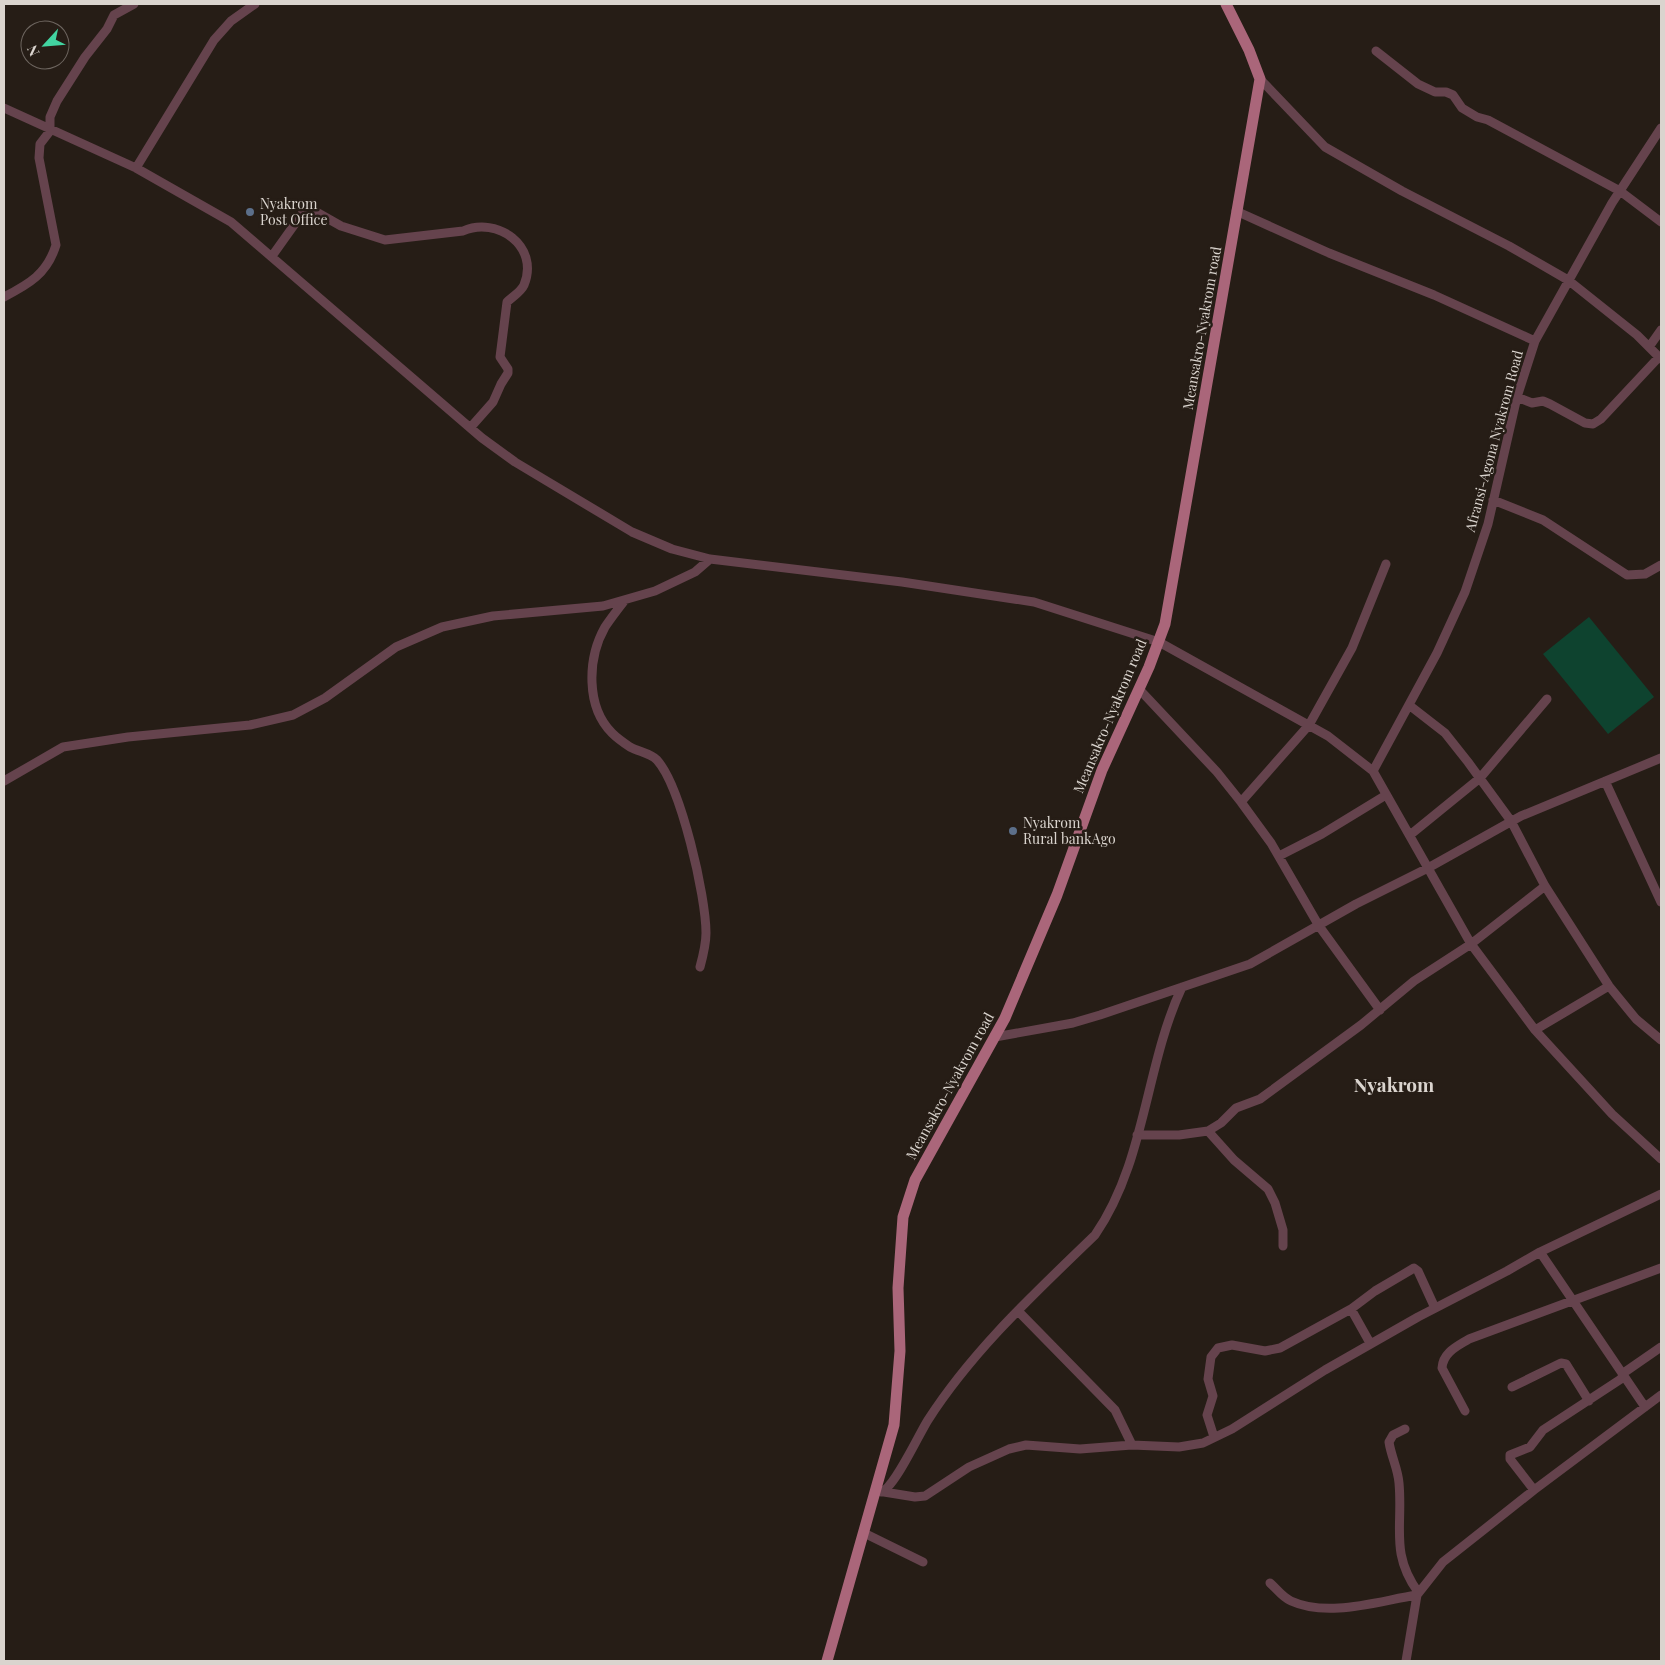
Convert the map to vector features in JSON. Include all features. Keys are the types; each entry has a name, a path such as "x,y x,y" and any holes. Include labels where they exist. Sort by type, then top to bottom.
{"main road":[{"path":"1226,4 1249,50 1260,79"},
{"name":"Meansakro-Nyakrom road","path":"827,1661 855,1560 880,1492 894,1425 900,1351 898,1288 903,1217 915,1180 995,1037 1044,928 1102,770 1139,689 1165,624 1188,503 1236,211 1260,79"}],"street":[{"path":"4,297 40,276 56,245 39,158 40,144 50,131 52,110 85,57 107,29 114,15 134,4"},
{"path":"136,168 214,40 231,21 255,4"},
{"path":"1376,52 1418,84 1435,92 1446,92 1453,95 1462,108 1620,190 1661,222"},
{"path":"1260,79 1325,147 1402,191 1509,246 1568,280 1660,358 1600,420 1593,424 1585,422 1543,401 1532,402 1517,397"},
{"path":"4,108 50,131 136,168 231,222 470,428 515,462 632,532 672,550 710,560 893,580 1034,602 1159,642 1328,736 1372,771 1471,944 1535,1030 1612,1114 1661,1160"},
{"name":"Afransi-Agona Nyakrom Road","path":"1372,771 1437,653 1465,592 1488,524 1517,397 1535,341 1620,190 1661,128"},
{"path":"272,256 302,214 311,209 341,226 385,240 463,231 474,226 500,230 512,236 524,251 527,264 523,287 506,302 500,357 508,369 508,373 493,402 470,428"},
{"path":"1236,211 1328,253 1434,295 1535,341"},
{"path":"1649,347 1661,330"},
{"path":"1493,500 1543,520 1628,576 1645,574 1661,565"},
{"path":"4,781 64,747 128,737 250,725 293,715 325,698 396,647 442,627 493,616 603,606 655,590 695,572 710,560"},
{"path":"1241,802 1309,725 1352,648 1386,564"},
{"path":"625,600 604,628 595,653 592,696 599,717 613,733 630,747 656,759 665,772 677,801 701,882 706,933 700,967"},
{"path":"1139,689 1217,772 1241,802 1278,856 1319,926 1380,1010"},
{"path":"1410,835 1480,778 1547,699"},
{"path":"1409,705 1445,733 1480,778 1511,821 1545,886 1609,986 1636,1019 1661,1040"},
{"path":"995,1037 1074,1023 1250,964 1356,904 1428,868 1511,821 1661,758"},
{"path":"1605,781 1661,902"},
{"path":"1278,856 1322,834 1386,795"},
{"path":"1138,1135 1179,1135 1208,1131 1221,1124 1236,1108 1260,1099 1380,1010 1414,981 1471,944 1545,886"},
{"path":"1535,1030 1609,986"},
{"path":"880,1492 893,1482 915,1440 948,1388 1018,1311 1095,1235 1108,1216 1119,1193 1138,1135 1171,1009 1182,987"},
{"path":"1208,1131 1234,1160 1268,1188 1283,1230 1283,1246"},
{"path":"880,1492 915,1497 925,1496 969,1467 1009,1449 1026,1445 1080,1449 1132,1445 1179,1447 1203,1443 1232,1429 1370,1343 1540,1252 1661,1194"},
{"path":"1540,1252 1645,1407"},
{"path":"1214,1437 1207,1415 1213,1396 1208,1379 1211,1356 1218,1348 1232,1345 1265,1351 1280,1348 1351,1309 1375,1291 1414,1268 1418,1271 1435,1308"},
{"path":"1465,1411 1442,1368 1442,1362 1451,1350 1469,1339 1661,1268"},
{"path":"1351,1309 1370,1343"},
{"path":"1018,1311 1115,1410 1132,1445"},
{"path":"1534,1490 1510,1459 1510,1455 1530,1447 1543,1430 1589,1401 1661,1347"},
{"path":"1512,1387 1561,1363 1566,1364 1589,1401"},
{"path":"1406,1661 1418,1593 1443,1562 1534,1490 1661,1395"},
{"path":"1405,1429 1393,1434 1389,1442 1399,1483 1399,1549 1409,1579 1418,1593"},
{"path":"864,1533 923,1562"},
{"path":"1270,1583 1292,1601 1317,1608 1338,1607 1418,1593"}],"green space":[{"path":"1589,617 1654,697 1608,734 1543,654"}],"place":[{"name":"Nyakrom Post Office","path":"250,212"},
{"name":"Nyakrom Rural bankAgo","path":"1013,831"}],"district":[{"name":"Nyakrom","path":"1394,1085"}]}
